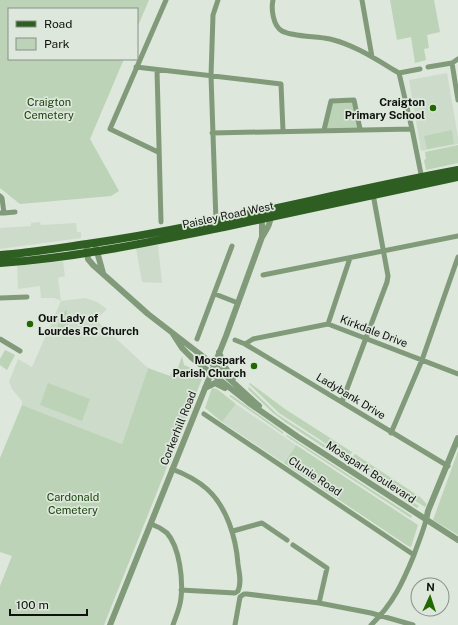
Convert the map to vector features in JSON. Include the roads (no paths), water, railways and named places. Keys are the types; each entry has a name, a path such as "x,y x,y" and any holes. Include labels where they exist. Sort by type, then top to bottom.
{"main road":[{"name":"Paisley Road West","path":"0,255 95,247 162,236 422,180 458,170"},
{"name":"Paisley Road West","path":"422,180 458,177"},
{"name":"Paisley Road West","path":"0,263 86,248"}],"street":[{"path":"158,152 110,129 166,0"},
{"path":"217,225 212,133 211,76 213,15 218,0"},
{"path":"273,0 272,9 275,19 283,31 330,39 347,44 399,73 420,69"},
{"path":"362,0 372,57"},
{"path":"428,67 452,63 458,59"},
{"path":"452,63 458,100"},
{"path":"136,67 281,84 283,131"},
{"path":"156,70 161,222"},
{"path":"399,73 422,180"},
{"path":"324,130 331,101 354,100 360,130"},
{"path":"212,133 412,129"},
{"path":"342,402 367,338 388,276 372,190"},
{"path":"0,196 2,198 2,213 15,212"},
{"name":"Corkerhill Road","path":"262,237 269,226 270,213"},
{"name":"Corkerhill Road","path":"110,625 238,303 262,237 263,231 261,215"},
{"path":"263,275 458,236"},
{"path":"197,339 232,246"},
{"name":"Mosspark Boulevard","path":"95,247 103,273"},
{"name":"Mosspark Boulevard","path":"86,248 88,259 118,288 173,334 214,365 273,419"},
{"path":"391,433 422,360 458,257"},
{"path":"328,324 350,258"},
{"path":"215,294 238,303"},
{"path":"0,298 27,297"},
{"name":"Kirkdale Drive","path":"245,344 253,339 328,324 458,374"},
{"name":"Mosspark Boulevard","path":"173,334 182,348 192,358 249,402 458,540"},
{"path":"0,339 20,352"},
{"path":"235,340 245,344"},
{"name":"Ladybank Drive","path":"245,344 448,466"},
{"path":"203,357 219,352 224,366 243,390"},
{"path":"204,388 217,383 236,396 249,402"},
{"name":"Clunie Road","path":"204,414 414,555"},
{"path":"371,625 398,593 407,574 428,511 448,466 458,438"},
{"path":"172,469 192,478 207,490 224,512 232,531 238,558 240,582 240,593 235,625"},
{"path":"232,531 262,523 287,540"},
{"path":"151,524 165,532 176,550 180,571 181,590 179,609 173,625"},
{"path":"293,544 327,568 319,603"},
{"path":"181,590 235,592 319,603 381,615 414,625"}],"place":[{"name":"Craigton Primary School","path":"433,108"},
{"name":"Our Lady of Lourdes RC Church","path":"30,324"},
{"name":"Mosspark Parish Church","path":"254,366"}],"park label":[{"name":"Craigton Cemetery","path":"49,108"},
{"name":"Cardonald Cemetery","path":"73,503"}]}
